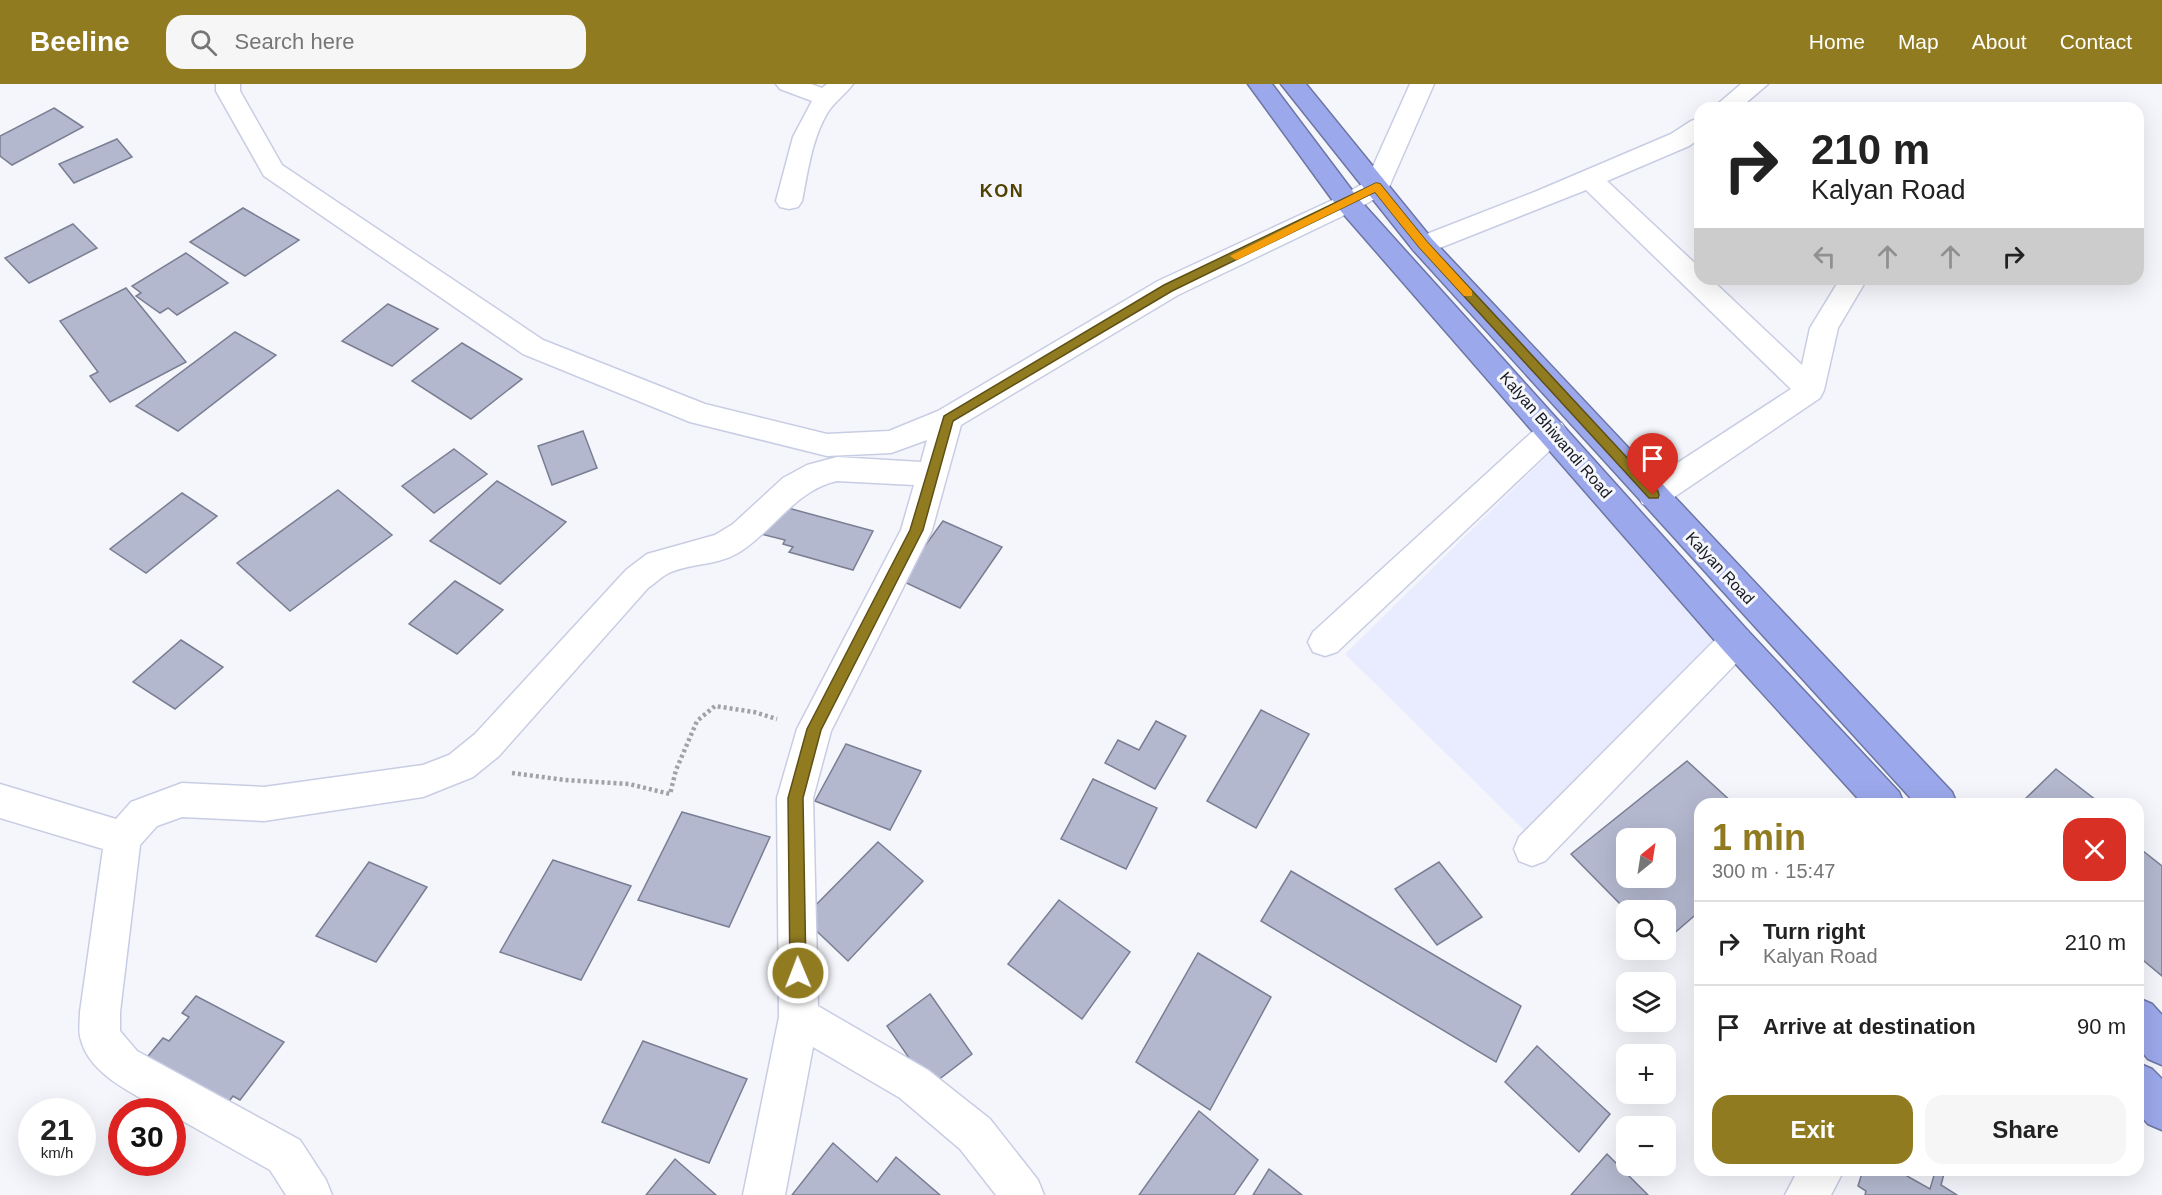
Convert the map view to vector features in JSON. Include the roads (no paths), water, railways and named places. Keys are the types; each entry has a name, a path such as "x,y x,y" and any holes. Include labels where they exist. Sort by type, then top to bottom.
{"highway":[{"name":"Kalyan Bhiwandi Road","path":"1260,84 1348,203 1736,641 1880,798"},
{"name":"Kalyan Road","path":"1293,84 1423,245 1933,798"},
{"path":"2144,1025 2162,1045"},
{"path":"2144,1090 2162,1110"}],"street":[{"path":"228,84 228,90 273,170 533,347 700,414 827,446 891,442 948,419 1168,288 1348,203 1376,187 1422,84"},
{"path":"788,84 832,90 808,126 789,201"},
{"path":"1733,102 1756,84"},
{"path":"1423,245 1546,198 1680,140 1694,130"},
{"path":"1589,178 1694,279"},
{"path":"1701,285 1810,390"},
{"path":"1653,495 1810,390 1824,328 1850,285"},
{"path":"764,1195 799,1017 795,798 814,729 916,530 948,419"},
{"path":"1324,642 1552,431"},
{"path":"311,1195 285,1155 123,1065 100,1039 100,1012 123,838 144,814 182,800 264,804 423,781 461,766 487,745 637,579 658,563 724,546 744,533 794,486 818,472 837,469 932,474"},
{"path":"1532,849 1736,641"},
{"path":"0,801 123,838"},
{"path":"799,1017 914,1084 975,1134 1023,1195"},
{"path":"1806,1195 1819,1176"}],"district":[{"name":"KON","path":"1002,191"}]}
